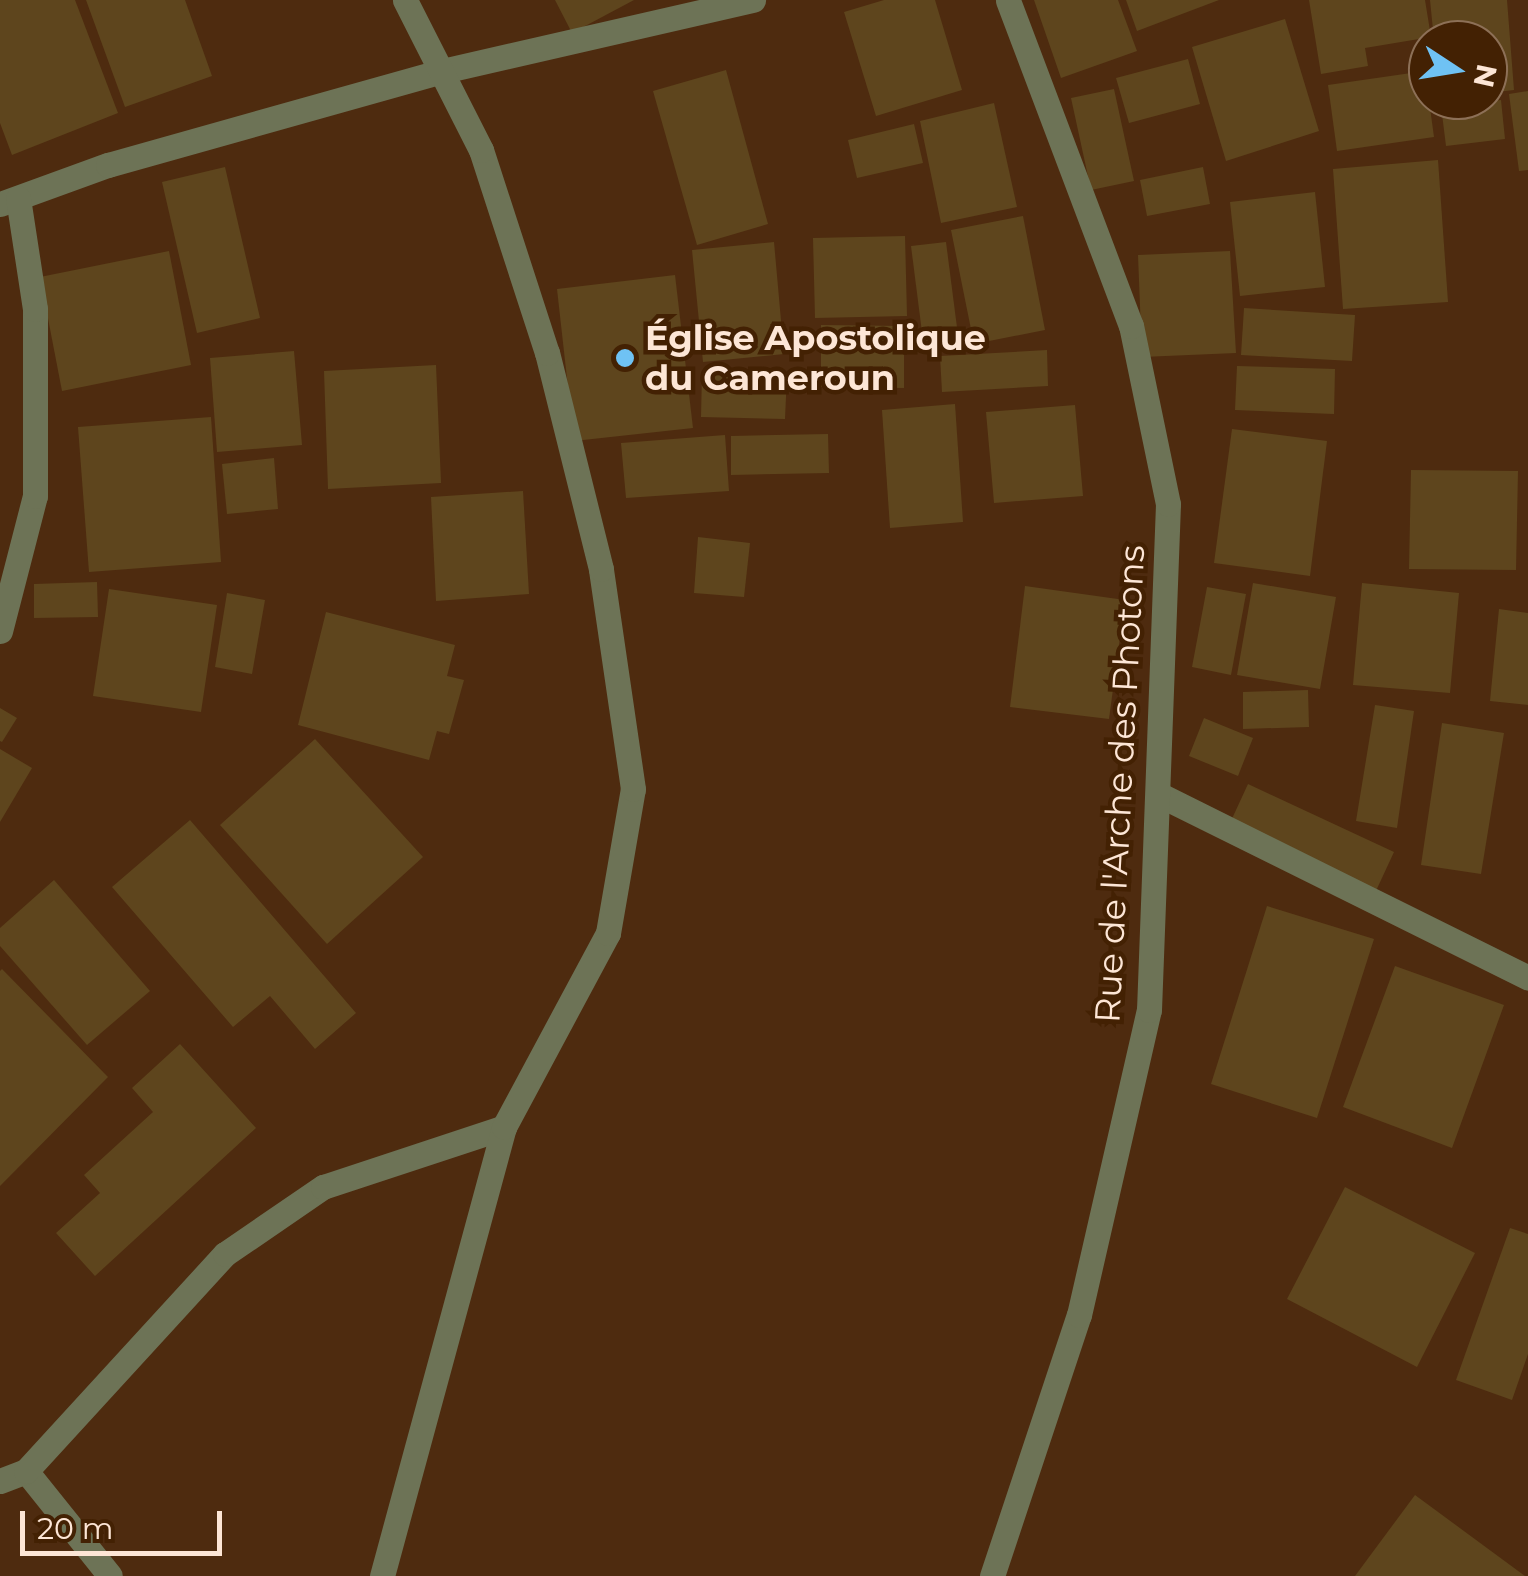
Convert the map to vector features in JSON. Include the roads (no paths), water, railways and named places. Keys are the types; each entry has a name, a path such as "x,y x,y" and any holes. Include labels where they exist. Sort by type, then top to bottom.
{"street":[{"path":"382,1576 504,1127 608,932 634,789 601,570 547,353 447,70 405,0"},
{"path":"0,632 35,496 35,310 9,201 447,70 753,0"},
{"name":"Rue de l'Arche des Photons","path":"992,1576 1080,1314 1149,1010 1168,504 1131,326 1008,0"},
{"path":"1158,794 1528,978"},
{"path":"0,1481 26,1471 225,1254 323,1187 504,1127"},
{"path":"26,1471 110,1576"}],"place":[{"name":"Église Apostolique du Cameroun","path":"625,358"}]}
